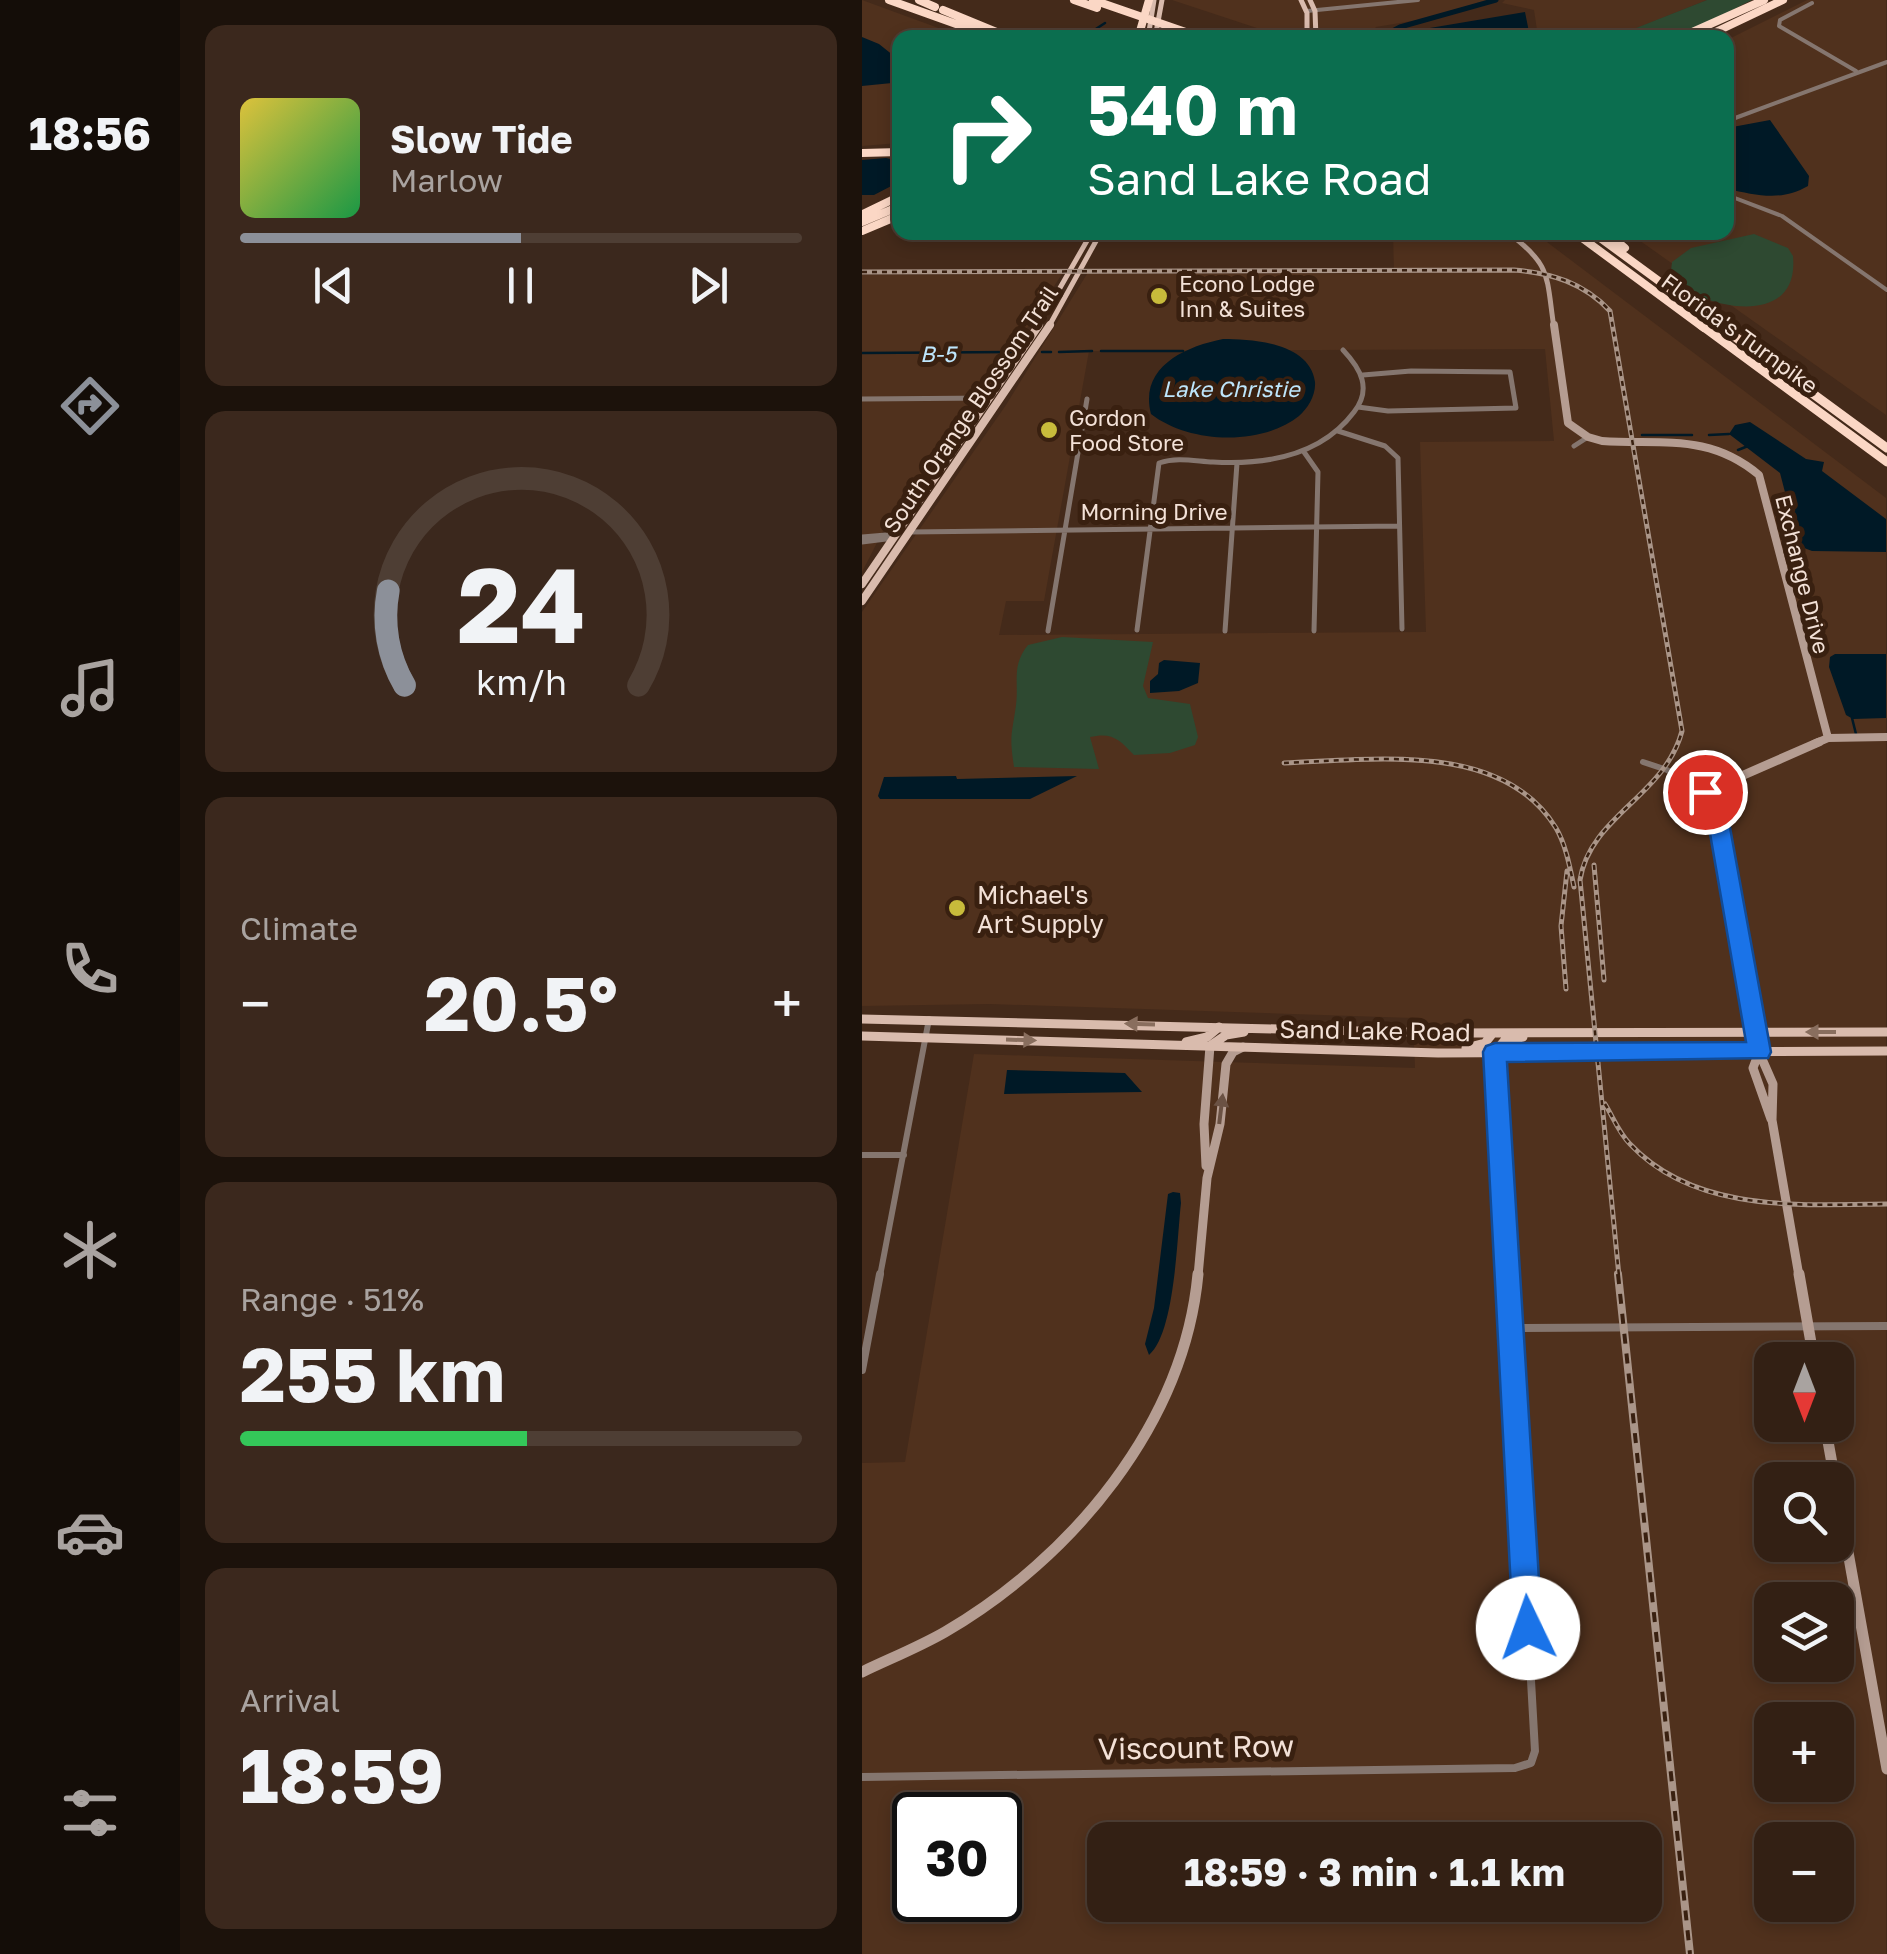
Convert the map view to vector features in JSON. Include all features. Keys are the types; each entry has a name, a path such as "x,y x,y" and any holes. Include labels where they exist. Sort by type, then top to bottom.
{"highway":[{"path":"891,0 974,30"},
{"path":"906,0 990,30"},
{"path":"919,0 978,30"},
{"path":"1074,0 1173,30"},
{"path":"1093,0 1139,19"},
{"path":"1141,30 1152,0"},
{"path":"1699,30 1764,0"},
{"path":"1719,30 1783,0"},
{"path":"1694,30 1720,21"},
{"path":"862,153 892,152"},
{"path":"862,214 892,202"},
{"path":"862,222 892,204"},
{"path":"862,230 892,217"},
{"name":"Florida's Turnpike","path":"1585,240 1886,462"},
{"name":"Florida's Turnpike","path":"1603,240 1886,448"},
{"path":"1616,240 1660,282"}],"main road":[{"path":"1152,0 1152,30"},
{"path":"1154,30 1162,0"},
{"path":"1300,0 1307,11 1307,30"},
{"path":"1310,0 1316,11 1316,30"},
{"path":"862,206 892,200"},
{"name":"South Orange Blossom Trail","path":"862,601 994,400 1088,240"},
{"name":"South Orange Blossom Trail","path":"862,584 1063,304 1097,240"},
{"path":"1060,293 1063,304"},
{"name":"Sand Lake Road","path":"862,1019 1493,1033 1886,1032"},
{"path":"1167,1044 1207,1036 1219,1027"},
{"path":"1210,1046 1238,1032 1277,1029"},
{"path":"1438,1053 1476,1046 1493,1033"},
{"path":"1495,1052 1504,1042 1550,1033"},
{"name":"Sand Lake Road","path":"862,1036 1438,1053 1886,1051"}],"street":[{"path":"1307,11 1418,0"},
{"path":"1812,2 1778,25 1856,71"},
{"path":"1734,119 1784,104 1825,82 1886,62"},
{"path":"1734,198 1782,216 1886,290"},
{"path":"1518,240 1536,253 1546,267 1565,416 1588,438 1574,446"},
{"path":"1137,630 1159,463 1173,458 1275,460 1304,452 1338,431 1358,407 1366,389 1363,375 1344,350"},
{"path":"1358,407 1406,412 1516,408 1510,372 1410,371 1363,375"},
{"path":"1048,631 1087,398"},
{"path":"862,400 994,400"},
{"path":"1338,431 1394,452 1398,458 1402,629"},
{"name":"Exchange Drive","path":"1588,438 1618,443 1714,444 1732,452 1760,475 1828,738"},
{"path":"1304,452 1318,472 1314,631"},
{"path":"1225,631 1237,462"},
{"name":"Morning Drive","path":"909,532 1399,526"},
{"path":"862,539 909,532"},
{"path":"1705,792 1828,738 1886,738"},
{"path":"1643,762 1705,792 1719,822 1759,1052 1753,1068 1772,1120 1811,1342"},
{"path":"862,1370 929,1019"},
{"path":"1207,1178 1204,1124 1210,1046"},
{"path":"862,1672 946,1631 998,1597 1072,1530 1127,1463 1169,1387 1188,1327 1196,1293 1207,1178 1220,1124 1226,1064 1233,1052 1242,1047"},
{"path":"1495,1052 1510,1328 1886,1326"},
{"path":"1759,1052 1772,1068 1775,1083 1772,1120"},
{"path":"862,1155 904,1155"},
{"name":"Viscount Row","path":"862,1777 1515,1768 1531,1763 1535,1751 1510,1328"},
{"path":"1850,1562 1886,1765"}],"shaded area":[{"path":"862,0 944,30 892,30 892,144 862,146"},
{"path":"1172,0 1486,0 1436,17 1374,30 1263,30"},
{"path":"1707,0 1632,30 1537,30 1534,10 1502,3"},
{"path":"1807,0 1886,0 1886,415 1639,240 1734,240 1734,36"},
{"path":"1393,240 1544,240 1886,498 1886,1954 862,1954 862,1463 905,1462 974,1054 1415,1068 1413,1018 990,1004 862,1006 862,612 1006,405 1087,274 1394,273","holes":["1545,349 1554,441 1420,442 1426,632 999,635 1006,601 1044,601 1089,351"]},
{"path":"1062,274 959,433 893,527 883,531 862,572 862,275"}],"green space":[{"path":"1707,0 1752,0 1690,30 1631,30"},
{"path":"1754,234 1788,248 1793,256 1791,279 1782,295 1767,304 1727,305 1705,299 1670,279 1672,262 1691,248"},
{"path":"1062,637 1153,642 1143,686 1148,698 1190,704 1198,737 1195,745 1170,753 1134,755 1115,738 1104,735 1090,737 1099,769 1014,767 1012,735 1019,660 1028,645"}],"water":[{"path":"1525,12 1529,30 1418,30"},
{"path":"862,37 892,54 892,83 862,86"},
{"path":"1770,120 1809,176 1808,186 1778,196 1734,190 1734,127"},
{"path":"892,159 892,186 874,195 862,195 862,160"},
{"name":"Lake Christie","path":"1223,339 1278,346 1303,359 1311,369 1315,387 1302,413 1265,433 1224,438 1184,431 1151,414 1149,398 1158,372 1179,354"},
{"path":"1750,422 1806,459 1824,462 1822,471 1886,519 1886,552 1812,551 1799,546 1780,473 1729,434 1735,425"},
{"path":"1886,654 1886,718 1853,719 1846,715 1829,667 1830,657"},
{"path":"1164,660 1200,663 1198,683 1179,691 1150,693 1150,681"},
{"path":"1077,776 1030,799 878,796 884,777"},
{"path":"1007,1070 1125,1073 1142,1092 1004,1094"},
{"path":"1180,1193 1181,1203 1173,1284 1164,1327 1149,1355 1145,1344 1154,1308 1168,1194"}],"waterway":[{"path":"1394,30 1496,0"},
{"path":"1094,30 1105,23"},
{"name":"B-5","path":"1059,352 1092,351"},
{"name":"B-5","path":"1101,351 1183,351"},
{"name":"B-5","path":"862,353 1014,352"},
{"name":"B-5","path":"1042,352 1051,352"},
{"path":"1709,435 1729,434"},
{"path":"1642,435 1692,435"},
{"path":"1738,450 1748,446"},
{"path":"1787,546 1799,546"},
{"path":"1852,718 1856,734"}],"railway":[{"path":"862,272 1514,270 1566,281 1589,293 1610,311 1682,731 1660,773 1598,839 1580,880 1619,1276"},
{"path":"1284,763 1432,761 1503,780 1532,800 1556,828 1574,887"},
{"path":"1594,865 1604,980"},
{"path":"1566,989 1561,926 1567,871"},
{"path":"1605,1104 1630,1144 1685,1183 1717,1194 1784,1204 1887,1204"},
{"path":"1618,1274 1690,1954"}],"place":[{"name":"Econo Lodge Inn & Suites","path":"1159,296"},
{"name":"Gordon Food Store","path":"1049,430"},
{"name":"Michael's Art Supply","path":"957,908"}],"route":[{"path":"1528,1628 1495,1052 1759,1052 1719,822 1705,792"}]}
